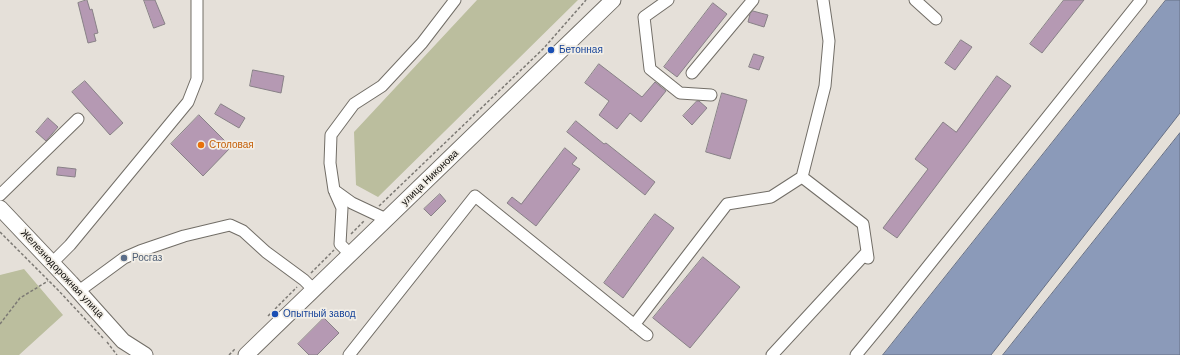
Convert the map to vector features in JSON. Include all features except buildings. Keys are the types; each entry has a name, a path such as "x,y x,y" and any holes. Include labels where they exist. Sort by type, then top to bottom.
{"main road":[{"name":"улица Никонова","path":"243,350 309,285 351,255 386,219 613,0"},
{"name":"Железнодорожная улица","path":"0,208 79,291 126,348 145,355"},
{"path":"126,348 133,355"},
{"path":"126,348 137,355"}],"street":[{"path":"52,263 70,245 188,102 197,80 197,0"},
{"path":"351,255 340,244 342,208 334,190 330,163 331,135 354,104 382,86 422,42 455,0"},
{"path":"668,0 644,17 650,69 680,93 711,95"},
{"path":"692,74 753,0"},
{"path":"634,325 727,204 771,197 802,177 825,86 829,41 823,0"},
{"path":"915,0 936,19"},
{"path":"856,355 1141,0"},
{"path":"0,195 78,119"},
{"path":"772,355 868,255 863,224 802,177"},
{"path":"334,190 352,203 386,219"},
{"path":"349,355 475,196 647,335"},
{"path":"79,291 124,258 140,251 184,236 230,225 243,231 266,252 309,285"}],"path":[{"path":"266,318 309,285 340,244 544,48 586,0"},
{"path":"0,232 107,342 117,355"},
{"path":"0,324 20,298 48,281"},
{"path":"229,355 243,350"}],"green space":[{"path":"477,0 578,0 378,197 356,185 354,132"},
{"path":"24,269 63,315 19,355 0,355 0,275"}],"water":[{"path":"1166,0 1180,0 1180,113 991,355 883,355"},
{"path":"1180,133 1180,355 1003,355"}],"place":[{"name":"Бетонная","path":"551,50"},
{"name":"Столовая","path":"201,145"},
{"name":"Росгаз","path":"124,258"},
{"name":"Опытный завод","path":"275,314"}]}
